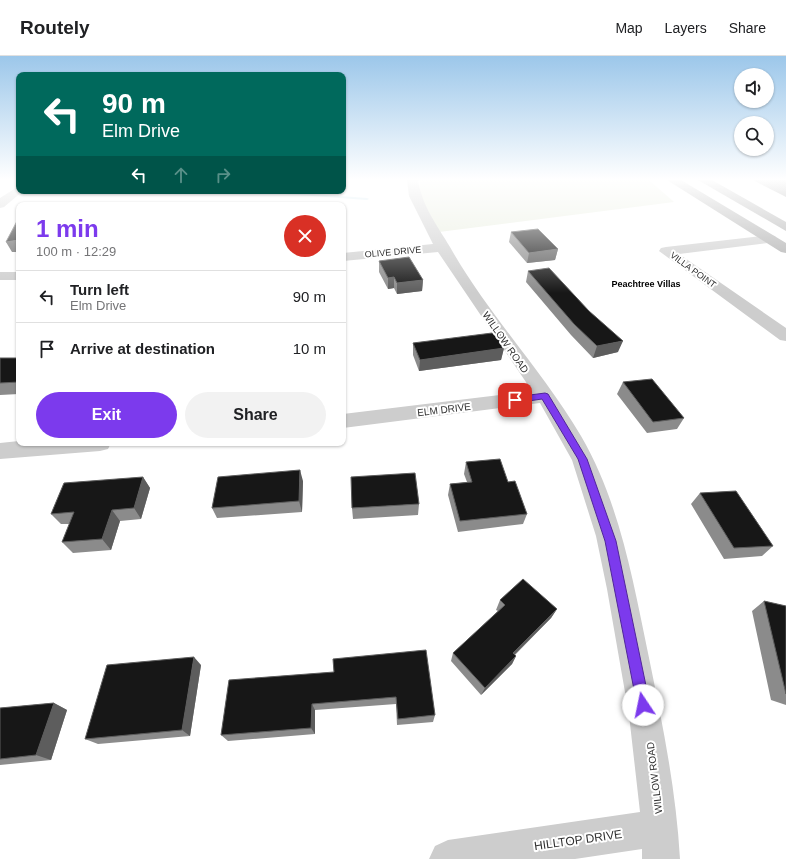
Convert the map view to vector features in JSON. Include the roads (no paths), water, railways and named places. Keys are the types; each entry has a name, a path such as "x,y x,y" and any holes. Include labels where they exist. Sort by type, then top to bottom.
{"main road":[{"path":"734,217 786,249"},
{"path":"769,217 786,227"}],"street":[{"name":"WILLOW ROAD","path":"426,217 462,279 545,396 582,459 610,537 649,737 661,844"},
{"name":"VILLA POINT","path":"770,239 666,251 786,336"},
{"name":"OLIVE DRIVE","path":"346,257 443,248"},
{"path":"0,276 16,276"},
{"name":"ELM DRIVE","path":"346,422 545,396"},
{"path":"0,452 67,446"},
{"name":"HILLTOP DRIVE","path":"448,859 661,844"}],"district":[{"name":"Peachtree Villas","path":"646,284"}]}
